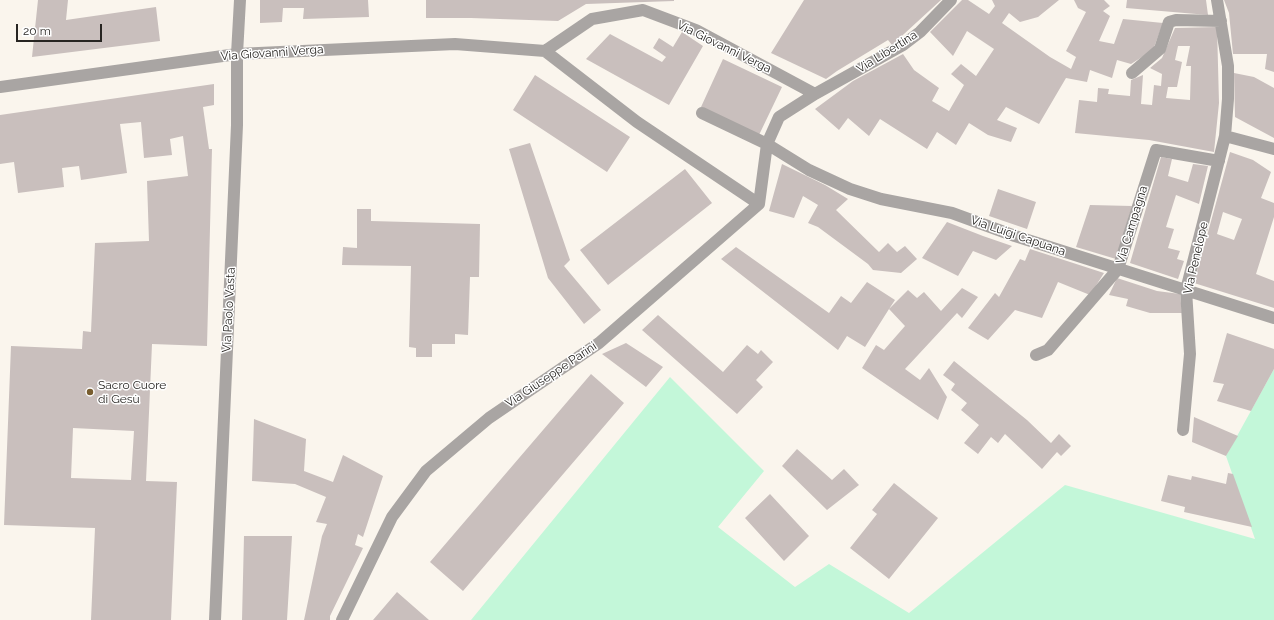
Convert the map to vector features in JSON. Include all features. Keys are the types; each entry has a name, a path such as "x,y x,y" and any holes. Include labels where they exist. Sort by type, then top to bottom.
{"street":[{"name":"Via Paolo Vasta","path":"215,620 237,133 237,54 240,0"},
{"name":"Via Libertina","path":"815,94 902,45 920,32 951,0"},
{"name":"Via Penelope","path":"1183,430 1190,354 1186,290 1225,136 1228,99 1228,66 1222,21 1217,0"},
{"name":"Via Giovanni Verga","path":"0,87 237,54 455,44 545,52 592,20 643,10 696,30 815,94"},
{"path":"1132,73 1160,49 1169,22 1176,20 1222,21"},
{"path":"545,52 637,122 759,204 767,144 779,117 815,94"},
{"path":"702,113 767,144"},
{"path":"1225,136 1274,148"},
{"name":"Via Luigi Capuana","path":"767,144 809,170 850,189 881,199 952,213 1118,269 1274,318"},
{"name":"Via Campagna","path":"1036,356 1048,350 1118,269 1156,150 1219,161"},
{"name":"Via Giuseppe Parini","path":"342,620 392,517 426,472 489,418 599,343 759,204"}],"green space":[{"path":"1274,369 1274,620 471,620 670,377 764,471 718,527 795,587 829,564 909,613 1065,485 1255,539 1226,456"}],"building":[{"path":"38,0 68,0 66,20 156,7 160,41 32,57"},
{"path":"260,0 368,0 369,17 303,19 304,8 283,8 282,22 260,23"},
{"path":"426,0 674,1 586,4 558,21 426,18"},
{"path":"804,0 941,0 892,45 888,40 826,79 771,53"},
{"path":"962,0 968,0 989,14 995,6 992,0 1059,0 1038,17 1020,22 1009,13 1002,23 1050,57 1071,69 1076,57 1066,51 1086,12 1078,8 1074,0 1104,0 1110,6 1103,11 1110,16 1099,41 1114,44 1123,19 1163,23 1153,50 1131,64 1117,60 1112,78 1090,70 1087,82 1066,78 1039,124 1006,107 997,120 1017,128 1011,142 988,135 969,123 956,145 937,132 927,149 880,119 869,136 848,118 839,130 815,109 853,81 903,54 914,70 939,88 932,101 949,111 964,85 951,74 961,64 976,76 994,49 967,31 953,56 930,32"},
{"path":"1127,0 1206,0 1208,15 1126,8"},
{"path":"1224,0 1274,0 1274,72 1265,69 1267,54 1233,54 1229,13"},
{"path":"1217,27 1219,103 1214,152 1149,140 1075,133 1079,100 1097,102 1098,88 1109,89 1108,94 1130,96 1131,80 1143,75 1141,104 1152,105 1154,85 1161,86 1162,74 1150,68 1162,58 1175,28","holes":["1178,46 1190,46 1186,66 1191,66 1190,100 1166,98 1168,87 1177,87 1182,62 1175,60"]},
{"path":"682,32 703,46 669,105 586,59 610,34 662,62 666,57 653,48 659,38 673,47"},
{"path":"723,59 782,87 759,135 701,107"},
{"path":"1234,73 1254,77 1274,88 1274,138 1235,117"},
{"path":"535,75 630,137 607,172 513,110"},
{"path":"214,84 214,105 203,107 209,149 212,149 207,346 152,344 146,481 177,482 171,620 91,620 95,528 4,525 11,346 82,349 83,331 91,332 95,243 149,241 147,181 188,176 183,136 170,139 172,155 144,158 141,122 120,124 127,173 81,180 79,166 62,168 64,187 18,193 14,162 0,164 0,115","holes":["73,428 134,431 131,480 71,478"]},
{"path":"530,143 570,260 564,266 601,310 584,324 548,278 509,149"},
{"path":"1230,152 1253,160 1271,172 1261,198 1274,203 1274,217 1256,274 1274,281 1274,308 1194,283","holes":["1223,212 1242,219 1234,240 1217,234"]},
{"path":"1161,157 1172,159 1168,176 1188,182 1193,164 1208,166 1199,204 1176,195 1166,227 1174,229 1168,248 1180,251 1177,259 1184,261 1178,279 1130,263"},
{"path":"782,164 825,185 848,199 836,210 879,252 888,243 897,252 905,246 917,259 901,273 873,270 868,264 818,227 808,223 818,205 803,196 794,218 769,211"},
{"path":"685,169 712,203 608,285 580,250"},
{"path":"998,189 1036,202 1027,229 989,216"},
{"path":"1090,205 1132,206 1116,259 1076,247"},
{"path":"357,209 371,209 371,221 480,224 479,277 470,277 468,335 455,334 455,344 432,344 432,357 416,357 416,348 409,347 411,266 342,265 343,247 357,248"},
{"path":"947,222 1012,246 996,260 973,251 958,276 922,258"},
{"path":"736,247 829,313 841,296 851,303 867,282 895,300 865,347 847,336 838,350 721,259"},
{"path":"1030,249 1104,273 1090,295 1058,282 1042,318 1015,310 988,340 968,328 995,293 999,297 1020,259 1025,261"},
{"path":"1117,278 1157,291 1180,294 1182,313 1150,313 1126,306 1128,299 1109,295"},
{"path":"962,288 978,297 962,318 957,313 905,369 920,380 929,368 947,397 938,420 862,368 876,345 884,350 905,326 889,309 908,290 917,298 924,292 941,311"},
{"path":"658,315 723,372 747,345 758,354 761,350 773,362 756,380 763,387 737,414 642,330"},
{"path":"1227,333 1274,349 1274,369 1251,411 1217,401 1224,384 1213,382"},
{"path":"626,343 663,367 646,387 602,354"},
{"path":"954,361 1027,420 1051,443 1059,434 1071,446 1061,456 1057,452 1042,469 1005,434 998,443 991,437 978,454 964,443 979,425 961,410 967,403 951,390 955,384 943,375"},
{"path":"591,374 624,403 463,591 430,562"},
{"path":"1194,417 1238,436 1226,456 1192,442"},
{"path":"254,419 306,439 304,471 333,482 343,455 383,476 363,537 358,534 355,545 363,548 330,616 330,620 304,620 322,536 327,524 316,522 326,497 295,484 252,481"},
{"path":"797,449 832,480 844,469 859,485 827,510 782,466"},
{"path":"1228,473 1233,474 1252,527 1184,512 1185,507 1161,501 1168,475 1191,480 1192,476 1226,484"},
{"path":"894,483 938,518 889,579 850,548 877,514 872,510"},
{"path":"770,494 809,536 784,561 745,518"},
{"path":"244,536 292,536 287,620 242,620"},
{"path":"397,592 429,620 373,620"}],"place":[{"name":"Sacro Cuore di Gesù","path":"90,392"}]}
